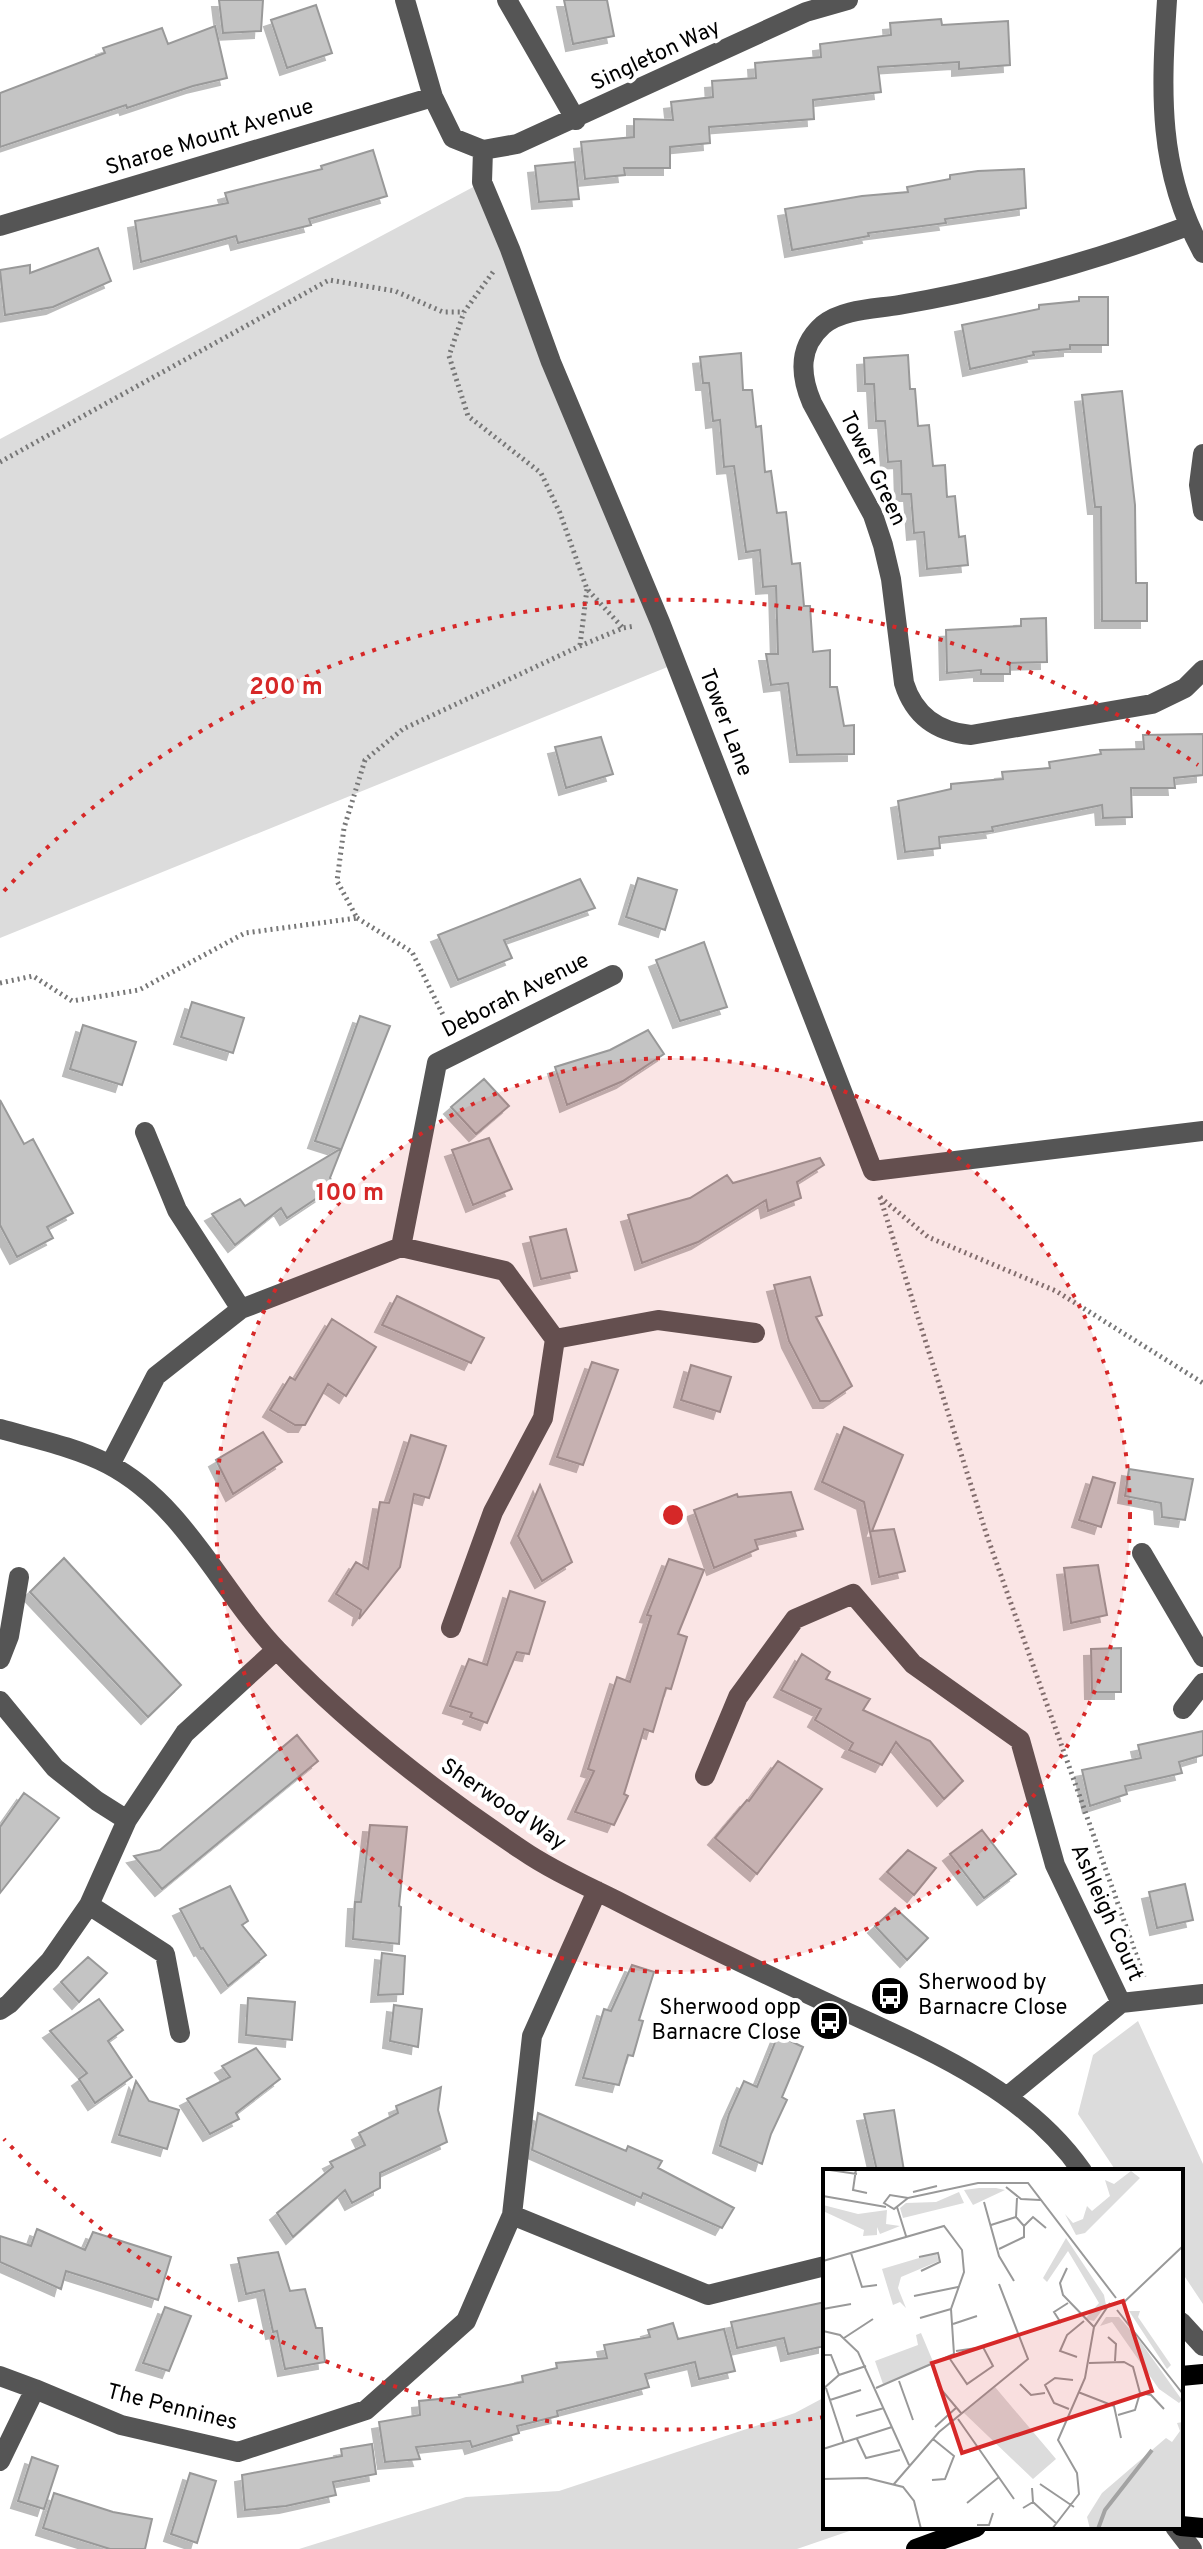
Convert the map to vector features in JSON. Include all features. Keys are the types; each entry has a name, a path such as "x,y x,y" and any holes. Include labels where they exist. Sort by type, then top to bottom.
{"main road":[{"path":"1183,2376 1203,2374"},
{"path":"1183,2526 1203,2528"},
{"path":"916,2549 971,2529"}],"street":[{"path":"405,0 433,97 453,138 483,150"},
{"path":"507,0 576,120"},
{"name":"Singleton Way","path":"483,150 517,144 576,120 805,6 848,0"},
{"path":"1167,0 1162,77 1164,133 1174,184 1188,226 1203,253"},
{"name":"Sharoe Mount Avenue","path":"0,226 433,97"},
{"name":"Tower Lane","path":"483,150 482,182 551,362 660,622 873,1171"},
{"name":"Tower Green","path":"1188,226 1126,249 965,294 836,316 812,336 802,369 804,385 812,403 873,515 891,579 904,683 916,710 927,720 956,734 971,735 1152,704 1185,688 1203,670"},
{"path":"1203,454 1199,485 1203,511"},
{"name":"Deborah Avenue","path":"401,1247 437,1063 613,975"},
{"path":"873,1171 1203,1131"},
{"path":"145,1132 177,1210 241,1309"},
{"path":"110,1465 156,1376 241,1309 401,1247 505,1271 555,1339 543,1418 493,1512 451,1628"},
{"path":"555,1339 658,1320 755,1333"},
{"name":"Sherwood Way","path":"0,1429 72,1449 110,1465 149,1493 185,1531 276,1650 423,1781 526,1853 704,1946 893,2033 1008,2096 1040,2122 1080,2169"},
{"path":"1142,1553 1203,1657"},
{"path":"0,1659 9,1636 19,1577"},
{"name":"Ashleigh Court","path":"705,1776 738,1697 795,1619 853,1594 913,1664 1020,1740 1055,1865 1121,2003"},
{"path":"0,2010 50,1961 89,1905 127,1820 185,1733 276,1650"},
{"path":"1183,1709 1203,1683"},
{"path":"0,1701 55,1768 127,1820"},
{"name":"The Pennines","path":"0,2376 121,2425 238,2452 366,2410 466,2321 512,2215 532,2036 597,1891"},
{"path":"89,1905 165,1954 180,2033"},
{"path":"1008,2096 1121,2003 1203,1994"},
{"path":"512,2215 708,2295 823,2266"},
{"path":"1183,2324 1203,2346"},
{"path":"0,2461 35,2389"},
{"path":"1177,2529 1192,2549"}],"path":[{"path":"510,249 464,312 449,356 468,416 541,473 560,513 587,589 623,628"},
{"path":"0,462 329,280 395,291 443,312 464,312"},
{"path":"580,646 587,589"},
{"path":"460,1051 412,952 357,918 337,881 344,828 365,760 403,729 580,646 623,628 660,622"},
{"path":"0,983 33,976 72,1001 139,990 245,933 357,918"},
{"path":"873,1171 987,1536 1141,1967 1150,2000"},
{"path":"880,1197 928,1237 1056,1291 1203,1383"}],"shaded area":[{"path":"477,185 670,666 0,938 0,439"},
{"path":"1138,2021 1203,2164 1203,2304 1183,2274 1183,2169 1115,2169 1078,2114 1093,2055"},
{"path":"823,2398 823,2529 855,2529 797,2549 299,2549 466,2497 559,2491 795,2413"}],"building":[{"path":"219,0 263,0 261,31 223,33"},
{"path":"564,0 607,0 614,36 573,44"},
{"path":"316,5 332,53 287,68 271,20"},
{"path":"941,19 942,25 1008,21 1010,65 959,69 959,62 878,67 881,92 813,100 814,119 709,127 710,143 670,147 670,168 624,168 625,175 585,179 581,142 634,137 634,119 673,120 671,102 713,97 712,81 756,78 755,63 821,57 820,44 891,35 890,23"},
{"path":"215,26 227,78 127,108 126,105 0,147 0,93 105,53 103,48 162,28 168,44"},
{"path":"373,150 387,196 309,219 311,225 238,243 236,236 141,262 135,221 228,203 225,193 322,169 321,166"},
{"path":"575,162 579,199 539,202 535,166"},
{"path":"1024,169 1026,208 945,219 946,223 868,233 869,236 792,250 785,209 908,192 907,187 950,179 950,175"},
{"path":"98,248 111,281 53,307 5,315 0,270 30,265 30,273"},
{"path":"1079,297 1108,297 1108,345 1070,345 1070,349 1033,352 1034,355 970,369 962,325 1039,309 1039,305 1079,301"},
{"path":"741,353 743,390 752,390 756,427 761,426 765,472 771,471 777,513 786,512 792,564 800,563 804,606 810,606 813,652 830,650 830,687 837,687 844,726 854,725 854,754 797,755 788,683 771,685 766,654 778,654 776,586 763,587 760,550 746,552 734,466 724,467 720,420 713,421 709,383 703,383 700,357"},
{"path":"908,355 910,389 915,389 918,426 929,425 933,466 945,465 947,497 955,496 959,537 965,536 968,565 927,569 924,532 914,533 911,494 902,494 901,461 888,462 885,421 876,421 874,384 865,384 864,358"},
{"path":"1122,391 1135,505 1136,583 1147,583 1147,621 1102,621 1101,507 1095,507 1082,395"},
{"path":"1046,618 1047,662 1010,663 1010,674 981,674 981,670 947,673 946,630 1021,626 1021,619"},
{"path":"1203,734 1203,775 1174,778 1175,788 1131,788 1132,817 1103,818 1102,805 992,827 993,831 939,837 940,848 905,852 898,801 951,789 951,784 1003,779 1002,772 1050,768 1049,762 1101,754 1100,750 1144,749 1143,735"},
{"path":"601,737 613,774 566,788 555,747"},
{"path":"638,878 677,890 665,930 626,917"},
{"path":"580,879 595,908 504,940 512,958 458,980 438,935"},
{"path":"704,942 727,1007 680,1021 656,960"},
{"path":"192,1002 244,1018 233,1053 181,1037"},
{"path":"360,1016 390,1026 330,1178 335,1186 287,1218 281,1208 235,1245 212,1214 240,1199 245,1206 340,1149 315,1141"},
{"path":"83,1025 136,1042 122,1085 70,1069"},
{"path":"648,1030 664,1054 623,1081 567,1105 555,1067 610,1050"},
{"path":"484,1079 509,1106 476,1134 451,1107"},
{"path":"0,1100 24,1144 33,1139 73,1213 47,1227 53,1238 17,1257 0,1225"},
{"path":"489,1138 512,1189 473,1205 452,1150"},
{"path":"820,1158 824,1165 797,1182 801,1198 768,1211 766,1200 698,1242 642,1263 628,1215 690,1198 727,1175 733,1183"},
{"path":"566,1229 577,1271 541,1279 530,1237"},
{"path":"810,1277 822,1315 816,1317 852,1386 830,1401 820,1401 789,1341 774,1285"},
{"path":"397,1296 484,1338 471,1363 382,1325"},
{"path":"332,1319 376,1347 346,1396 328,1384 305,1425 295,1425 270,1410 290,1377 295,1380"},
{"path":"592,1362 618,1370 583,1465 557,1457"},
{"path":"691,1365 731,1377 720,1412 681,1400"},
{"path":"844,1427 903,1455 872,1531 894,1529 905,1571 879,1577 864,1502 822,1482"},
{"path":"263,1432 282,1462 233,1494 216,1460"},
{"path":"411,1435 446,1446 429,1498 414,1494 400,1567 359,1619 361,1610 336,1594 356,1562 368,1569 380,1502 389,1503"},
{"path":"1129,1469 1193,1479 1185,1520 1162,1517 1161,1503 1125,1496"},
{"path":"1093,1477 1115,1483 1101,1527 1079,1520"},
{"path":"540,1485 572,1562 542,1581 518,1536"},
{"path":"791,1492 803,1529 755,1540 758,1549 714,1568 694,1510 737,1494 738,1497"},
{"path":"64,1558 181,1685 148,1717 30,1592"},
{"path":"669,1559 704,1570 678,1634 687,1637 671,1689 666,1688 653,1732 644,1729 624,1794 628,1796 614,1825 575,1812 594,1771 588,1769 617,1677 630,1682 651,1616 647,1615"},
{"path":"1098,1565 1107,1615 1071,1623 1064,1568"},
{"path":"510,1591 545,1602 529,1654 517,1652 487,1723 470,1717 472,1713 450,1706 469,1659 487,1665"},
{"path":"1121,1648 1121,1692 1092,1692 1091,1649"},
{"path":"802,1654 830,1672 826,1679 870,1699 863,1710 930,1741 963,1781 944,1799 896,1742 882,1765 849,1750 853,1743 815,1720 821,1709 781,1690"},
{"path":"1203,1731 1203,1755 1179,1762 1182,1773 1125,1786 1127,1794 1090,1806 1082,1770 1141,1758 1138,1745"},
{"path":"297,1735 318,1761 162,1889 134,1856 160,1850"},
{"path":"778,1761 822,1789 757,1874 715,1838 749,1801"},
{"path":"24,1793 59,1818 0,1893 0,1827"},
{"path":"370,1825 407,1827 399,1906 399,1944 353,1939 355,1902 361,1902"},
{"path":"982,1830 1016,1874 984,1898 950,1854"},
{"path":"908,1850 936,1868 914,1895 887,1872"},
{"path":"1185,1884 1193,1920 1157,1928 1149,1892"},
{"path":"230,1886 248,1921 242,1925 266,1955 228,1986 201,1949 180,1909"},
{"path":"895,1908 928,1938 907,1960 875,1926"},
{"path":"382,1953 405,1956 403,1994 378,1995"},
{"path":"88,1957 107,1973 79,2002 61,1982"},
{"path":"632,1965 654,1972 639,2020 643,2021 633,2056 628,2055 619,2085 583,2078 604,2009 611,2011"},
{"path":"248,1998 295,2002 292,2040 246,2035"},
{"path":"99,1999 123,2030 108,2041 132,2077 95,2103 79,2079 87,2073 50,2031"},
{"path":"394,2005 422,2009 418,2047 390,2041"},
{"path":"778,2035 803,2047 782,2097 787,2100 771,2134 762,2164 720,2146 729,2114 744,2081 757,2087"},
{"path":"256,2048 280,2079 236,2113 239,2119 210,2134 187,2099 230,2077 222,2066"},
{"path":"136,2081 149,2101 179,2110 167,2149 119,2135"},
{"path":"441,2087 438,2110 447,2142 380,2173 380,2188 352,2203 345,2190 293,2237 277,2213 333,2167 330,2162 365,2145 359,2133 398,2113 396,2106"},
{"path":"894,2110 904,2169 877,2169 864,2114"},
{"path":"538,2113 626,2151 628,2146 662,2161 658,2168 734,2208 722,2228 643,2193 641,2198 532,2150"},
{"path":"37,2229 85,2250 93,2232 171,2257 158,2300 66,2271 61,2289 0,2262 0,2236 31,2246"},
{"path":"278,2252 290,2291 305,2289 316,2328 322,2328 325,2362 285,2369 264,2290 246,2294 238,2258"},
{"path":"823,2302 823,2346 788,2354 784,2338 737,2348 731,2322"},
{"path":"165,2307 191,2316 169,2371 143,2363"},
{"path":"673,2323 678,2339 724,2329 735,2371 699,2379 695,2362 645,2374 649,2387 557,2411 558,2416 517,2426 519,2433 472,2447 470,2441 416,2447 420,2459 385,2462 379,2422 420,2415 419,2401 460,2397 523,2382 522,2376 557,2368 556,2363 607,2358 604,2345 650,2337 648,2330"},
{"path":"372,2444 376,2474 333,2482 336,2495 286,2506 245,2510 242,2475 342,2456 341,2449"},
{"path":"32,2457 58,2466 44,2509 18,2501"},
{"path":"190,2473 216,2481 197,2543 171,2534"},
{"path":"54,2493 113,2512 152,2519 145,2549 110,2549 43,2528"}],"place":[{"name":"Sherwood by Barnacre Close","path":"890,1996"},
{"name":"Sherwood opp Barnacre Close","path":"829,2021"}]}
